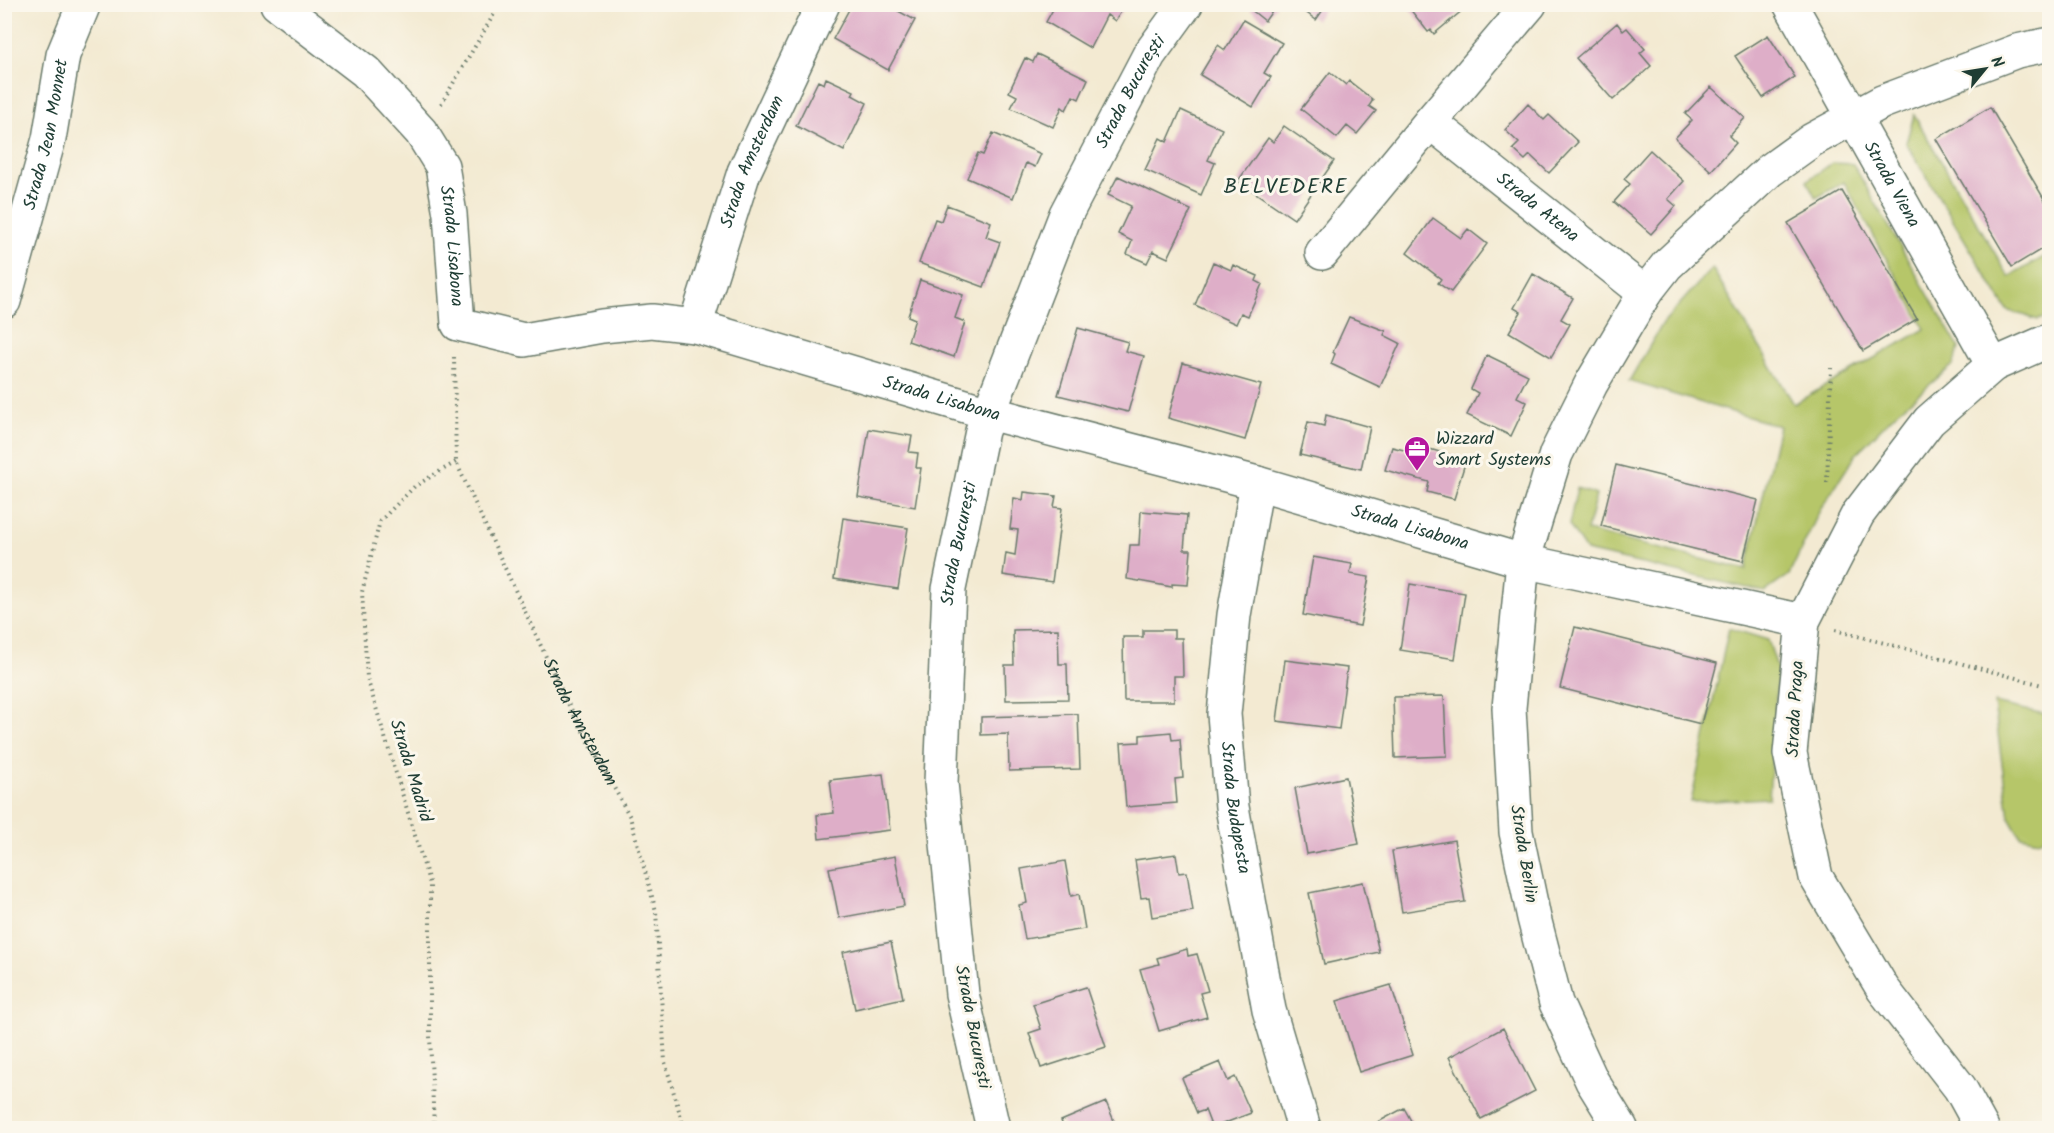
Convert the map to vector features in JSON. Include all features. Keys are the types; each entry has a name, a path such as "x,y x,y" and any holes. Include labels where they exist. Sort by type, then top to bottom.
{"street":[{"name":"Strada Jean Monnet","path":"4,301 49,139 63,55 84,4"},
{"name":"Strada Lisabona","path":"277,4 366,72 422,132 442,166 450,214 458,324 524,340 602,326 652,321 694,326 989,413 1257,483 1523,561 1803,621"},
{"name":"Strada Amsterdam","path":"694,326 744,172 822,4"},
{"name":"Strada București","path":"993,1128 962,994 940,783 949,589 982,432 1066,214 1149,55 1186,4"},
{"path":"1322,254 1530,4"},
{"name":"Strada Viena","path":"1790,4 1993,364"},
{"path":"1854,117 1882,102 2017,51 2049,44"},
{"name":"Strada Berlin","path":"1621,1128 1592,1080 1556,1003 1534,918 1516,832 1509,708 1523,561 1556,454 1591,384 1645,292 1666,265 1769,171 1812,140 1854,117"},
{"name":"Strada Atena","path":"1430,122 1645,292"},
{"name":"Strada Praga","path":"1982,1128 1960,1088 1883,989 1816,877 1790,753 1803,621 1858,514 1929,422 1993,364 2049,340"},
{"name":"Strada Budapesta","path":"1257,483 1234,615 1224,714 1232,807 1269,1010 1304,1128"}],"path":[{"path":"422,132 500,4"},
{"name":"Strada Amsterdam","path":"458,324 453,369 456,462 565,698 630,817 656,911 664,1062 684,1128"},
{"path":"1827,483 1831,368"},
{"name":"Strada Madrid","path":"434,1128 430,1036 430,885 368,678 362,592 380,521 415,486 456,462"},
{"path":"1803,621 2049,687"},
{"path":"4,1121 13,1128"}],"green space":[{"path":"1914,115 2009,277 2049,254 2049,316 2038,320 2007,310 1906,143"},
{"path":"1832,163 1853,164 1959,348 1953,365 1895,414 1856,454 1820,510 1789,575 1765,592 1586,551 1569,525 1577,488 1596,495 1587,531 1746,570 1779,426 1629,381 1663,323 1712,268 1794,404 1925,329 1844,182 1816,198 1807,181"},
{"path":"1729,628 1768,640 1778,670 1769,798 1691,802"},
{"path":"1994,703 2049,715 2049,835 2039,840 2020,836 2009,817"}],"building":[{"path":"852,4 895,4 900,7 898,11 915,20 888,70 833,39"},
{"path":"1056,4 1116,4 1123,9 1115,21 1107,15 1090,48 1046,22"},
{"path":"1244,4 1277,4 1265,21"},
{"path":"1295,4 1327,4 1316,20"},
{"path":"1406,4 1470,4 1434,34 1431,30 1428,32"},
{"path":"1243,20 1282,43 1264,73 1271,77 1253,107 1200,75 1218,45 1225,50"},
{"path":"1617,23 1623,31 1627,28 1645,49 1640,53 1651,66 1613,100 1576,58"},
{"path":"1768,35 1795,77 1763,98 1735,56"},
{"path":"1037,54 1088,79 1079,99 1073,96 1066,110 1062,107 1053,127 1011,108 1017,96 1009,92 1025,58 1033,62"},
{"path":"1330,72 1346,85 1349,81 1373,100 1369,106 1376,111 1357,134 1347,126 1337,138 1301,109"},
{"path":"826,78 854,91 852,95 867,103 844,151 796,126 818,81 824,84"},
{"path":"1711,87 1745,118 1729,136 1736,143 1711,171 1675,138 1692,120 1685,114"},
{"path":"1528,104 1544,120 1549,115 1578,142 1549,173 1530,155 1525,160 1513,149 1519,143 1505,130"},
{"path":"1990,107 2050,209 2050,244 2012,267 1936,139"},
{"path":"1181,110 1222,129 1208,160 1215,163 1201,195 1145,170 1160,138 1167,142"},
{"path":"1284,126 1334,161 1294,219 1238,181 1268,138 1273,142"},
{"path":"993,133 1041,154 1035,167 1026,163 1013,198 967,178 978,153 983,155"},
{"path":"1650,150 1684,181 1668,199 1676,206 1651,234 1614,202 1630,184 1624,179"},
{"path":"1118,176 1191,210 1168,258 1153,251 1147,263 1127,254 1132,241 1118,234 1131,206 1108,195"},
{"path":"1842,191 1917,319 1863,351 1788,223"},
{"path":"947,205 991,222 986,237 1000,242 984,287 919,263 935,219 941,221"},
{"path":"1433,218 1461,238 1468,229 1487,244 1451,292 1438,283 1441,279 1407,253"},
{"path":"1213,262 1231,270 1233,265 1258,276 1256,281 1262,284 1248,316 1241,313 1236,324 1195,305"},
{"path":"1533,274 1573,298 1561,319 1570,324 1551,357 1509,332 1521,312 1514,308"},
{"path":"920,280 963,295 955,318 965,322 954,357 908,341 915,319 908,316"},
{"path":"1349,317 1386,331 1384,335 1400,343 1380,387 1331,364 1335,354 1333,352"},
{"path":"1078,328 1128,342 1125,351 1144,356 1128,412 1058,395"},
{"path":"1487,355 1528,375 1517,397 1527,402 1511,436 1467,415 1478,393 1471,389"},
{"path":"1183,363 1261,385 1245,440 1168,418"},
{"path":"1326,415 1370,427 1361,469 1300,455 1308,422 1324,426"},
{"path":"869,429 912,436 909,452 918,453 916,468 921,468 915,507 858,497"},
{"path":"1410,443 1466,460 1454,499 1427,492 1429,482 1385,470 1392,447 1408,451"},
{"path":"1616,465 1758,500 1743,561 1601,526"},
{"path":"1024,492 1056,496 1054,507 1062,508 1052,582 1003,575 1006,553 1015,555 1018,530 1010,529 1014,498 1023,500"},
{"path":"1141,511 1187,515 1184,550 1191,550 1188,585 1172,584 1172,587 1127,579 1130,545 1139,545"},
{"path":"843,518 908,528 898,589 834,579"},
{"path":"1313,557 1352,564 1350,574 1369,577 1360,626 1303,615"},
{"path":"1410,584 1465,593 1455,659 1400,650"},
{"path":"1575,627 1717,663 1701,724 1560,688"},
{"path":"1058,629 1059,664 1067,664 1068,699 1006,700 1005,665 1014,665 1013,630"},
{"path":"1143,630 1174,630 1174,638 1182,638 1183,676 1174,676 1174,701 1124,701 1123,637 1143,637"},
{"path":"1285,660 1347,668 1339,729 1277,721"},
{"path":"1444,696 1447,756 1395,758 1393,697"},
{"path":"1078,714 1080,769 1009,771 1008,734 981,735 981,717"},
{"path":"1171,732 1172,740 1180,739 1183,778 1175,779 1177,803 1126,807 1121,743 1140,742 1140,735"},
{"path":"883,774 890,830 819,839 817,815 834,813 830,780"},
{"path":"1346,777 1359,844 1307,854 1295,788"},
{"path":"1454,840 1465,902 1402,912 1392,851"},
{"path":"1176,854 1179,873 1187,872 1193,911 1152,917 1149,897 1141,898 1135,860"},
{"path":"895,856 904,906 839,918 829,868"},
{"path":"1065,861 1071,896 1079,894 1085,929 1025,939 1019,905 1027,903 1021,869"},
{"path":"1363,882 1379,952 1324,964 1309,893"},
{"path":"891,942 903,998 855,1009 843,952"},
{"path":"1187,949 1188,956 1197,954 1208,991 1200,993 1207,1017 1159,1031 1140,969 1159,964 1157,958"},
{"path":"1391,985 1413,1055 1359,1072 1337,1001"},
{"path":"1086,987 1106,1047 1041,1068 1029,1033 1041,1029 1033,1004"},
{"path":"1503,1028 1535,1091 1481,1119 1449,1057"},
{"path":"1220,1062 1228,1081 1235,1077 1251,1113 1212,1128 1205,1110 1197,1113 1182,1078"},
{"path":"1106,1102 1117,1128 1064,1128 1061,1121"},
{"path":"1404,1108 1415,1128 1367,1128"}],"place":[{"name":"Wizzard Smart Systems","path":"1417,472"}],"district":[{"name":"BELVEDERE","path":"1286,187"}]}
